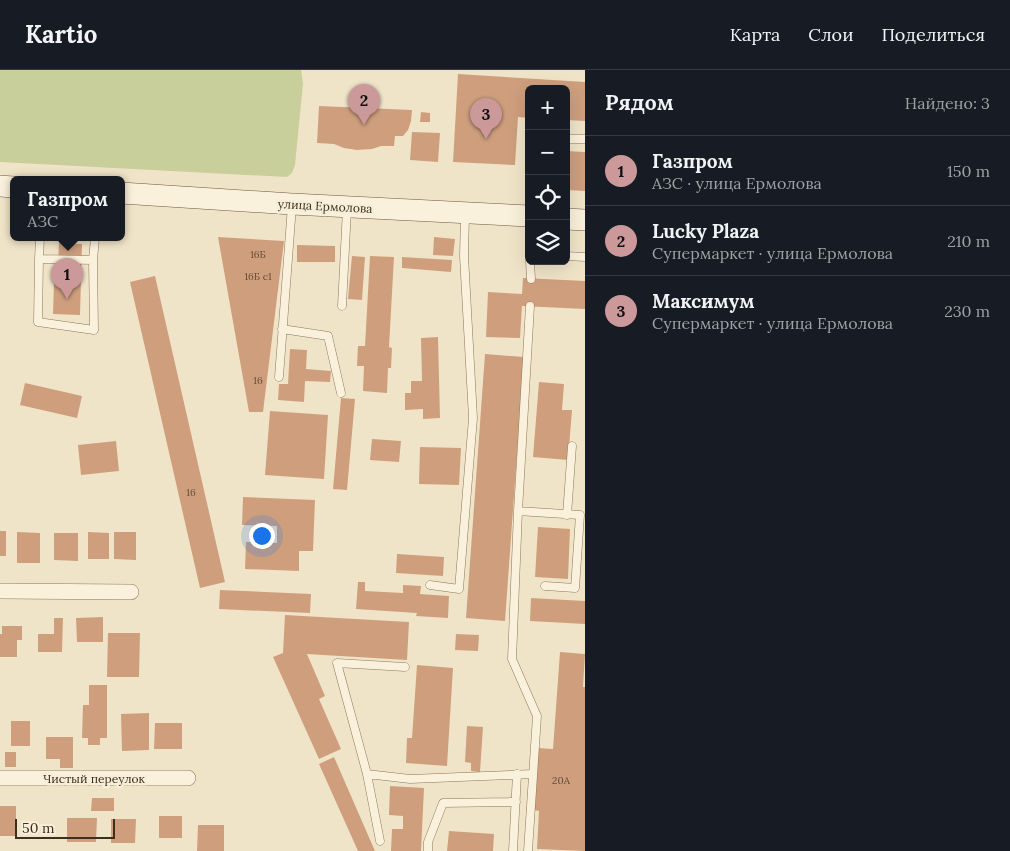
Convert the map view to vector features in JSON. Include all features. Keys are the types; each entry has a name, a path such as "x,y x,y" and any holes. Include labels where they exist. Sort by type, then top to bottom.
{"main road":[{"name":"улица Ермолова","path":"125,193 525,216"},
{"path":"570,218 585,220"}],"street":[{"path":"0,591 131,592"},
{"name":"Чистый переулок","path":"0,778 188,778"}],"lane":[{"path":"570,139 585,140"},
{"path":"279,377 292,204"},
{"path":"342,306 348,207"},
{"path":"430,586 459,589 473,418 464,256 466,213"},
{"path":"40,241 38,322 94,330 93,260 95,241"},
{"path":"570,256 585,257"},
{"path":"39,259 93,260"},
{"path":"530,265 531,279"},
{"path":"528,851 537,716 512,659 530,306"},
{"path":"282,329 328,336 341,393"},
{"path":"567,515 572,446"},
{"path":"518,512 580,516 575,588 545,586"},
{"path":"380,842 368,774 337,663 405,667"},
{"path":"368,774 410,779 533,774"},
{"path":"513,851 517,774"},
{"path":"428,851 428,842 443,803 516,802"}],"green space":[{"path":"0,70 301,70 303,84 295,165 292,173 287,177 0,162"}],"building":[{"path":"458,74 585,82 585,121 570,120 570,85 525,85 525,118 518,117 515,165 453,162"},
{"path":"319,106 412,110 411,121 408,130 403,136 395,136 394,146 357,150 344,148 334,144 317,143"},
{"path":"421,112 430,113 430,122 420,122"},
{"path":"412,132 440,133 438,162 410,160"},
{"path":"570,151 585,152 585,191 570,190"},
{"path":"218,237 284,241 263,412 249,412"},
{"path":"434,237 455,239 453,256 433,255"},
{"path":"59,243 82,244 80,315 53,314 54,283 57,283"},
{"path":"297,245 335,246 335,262 297,262"},
{"path":"352,256 365,257 362,300 348,299"},
{"path":"370,256 394,257 389,347 392,348 391,368 388,368 387,393 363,391 364,366 357,366 358,346 365,346"},
{"path":"402,257 452,260 451,272 402,268"},
{"path":"155,276 225,582 200,588 130,282"},
{"path":"523,278 585,281 585,309 522,306 520,338 486,337 488,292 522,294"},
{"path":"438,337 440,418 423,419 423,409 405,410 405,393 411,393 411,381 422,381 421,338"},
{"path":"290,349 307,350 306,369 331,371 330,382 305,381 304,402 278,400 279,384 288,384"},
{"path":"485,354 524,357 505,621 466,618"},
{"path":"539,382 564,384 562,410 572,410 568,460 533,457"},
{"path":"25,383 82,396 77,418 20,405"},
{"path":"341,398 355,399 347,490 333,489"},
{"path":"270,411 328,415 324,479 265,475"},
{"path":"372,439 401,441 399,462 370,460"},
{"path":"116,441 119,471 81,475 78,445"},
{"path":"420,447 461,448 459,485 419,484"},
{"path":"243,497 315,500 313,551 299,551 299,571 245,569 246,542 277,543 277,526 242,525"},
{"path":"538,527 570,529 568,579 535,577"},
{"path":"0,531 6,531 6,556 0,556"},
{"path":"17,532 40,533 40,563 17,563"},
{"path":"88,532 109,533 109,559 88,559"},
{"path":"114,532 136,532 136,560 114,559"},
{"path":"54,533 78,533 78,561 54,560"},
{"path":"397,554 444,557 443,576 396,573"},
{"path":"358,582 365,582 365,591 403,593 403,585 421,586 420,594 449,596 448,618 416,616 417,613 356,609"},
{"path":"220,590 311,594 310,613 219,609"},
{"path":"531,598 585,601 585,624 530,621"},
{"path":"285,615 409,622 407,660 307,654 325,696 319,699 341,749 319,759 273,657 283,653"},
{"path":"103,617 103,642 77,642 76,618"},
{"path":"54,618 63,618 62,652 38,652 38,634 54,634"},
{"path":"2,626 22,626 22,640 17,640 17,657 0,657"},
{"path":"108,633 140,633 139,677 107,677"},
{"path":"456,634 479,635 478,651 455,650"},
{"path":"560,652 585,654 583,687 585,687 585,851 537,849 539,811 534,810 538,748 553,749"},
{"path":"417,665 453,668 447,766 406,763 407,738 412,738"},
{"path":"89,685 107,685 107,738 100,738 100,745 88,745 88,738 82,738 83,705 89,705"},
{"path":"149,713 149,750 122,751 121,714"},
{"path":"11,721 30,721 30,746 11,746"},
{"path":"155,723 182,723 182,749 154,749"},
{"path":"467,726 483,727 480,772 471,771 471,763 465,762"},
{"path":"46,737 73,737 73,768 60,768 60,759 46,759"},
{"path":"5,752 16,752 16,767 5,767"},
{"path":"334,757 375,851 358,851 319,764"},
{"path":"390,786 424,788 421,851 391,851 392,829 403,829 403,816 389,815"},
{"path":"92,798 114,798 114,811 91,811"},
{"path":"0,806 16,806 16,836 0,836"},
{"path":"159,816 182,816 182,838 159,838"},
{"path":"67,818 97,818 96,842 67,842"},
{"path":"111,819 136,819 135,843 111,843"},
{"path":"198,825 224,825 224,851 197,851"},
{"path":"449,831 494,834 493,851 447,851"}],"place":[{"name":"Lucky Plaza","path":"364,125"},
{"name":"Максимум","path":"486,139"},
{"name":"Газпром","path":"67,299"}]}
